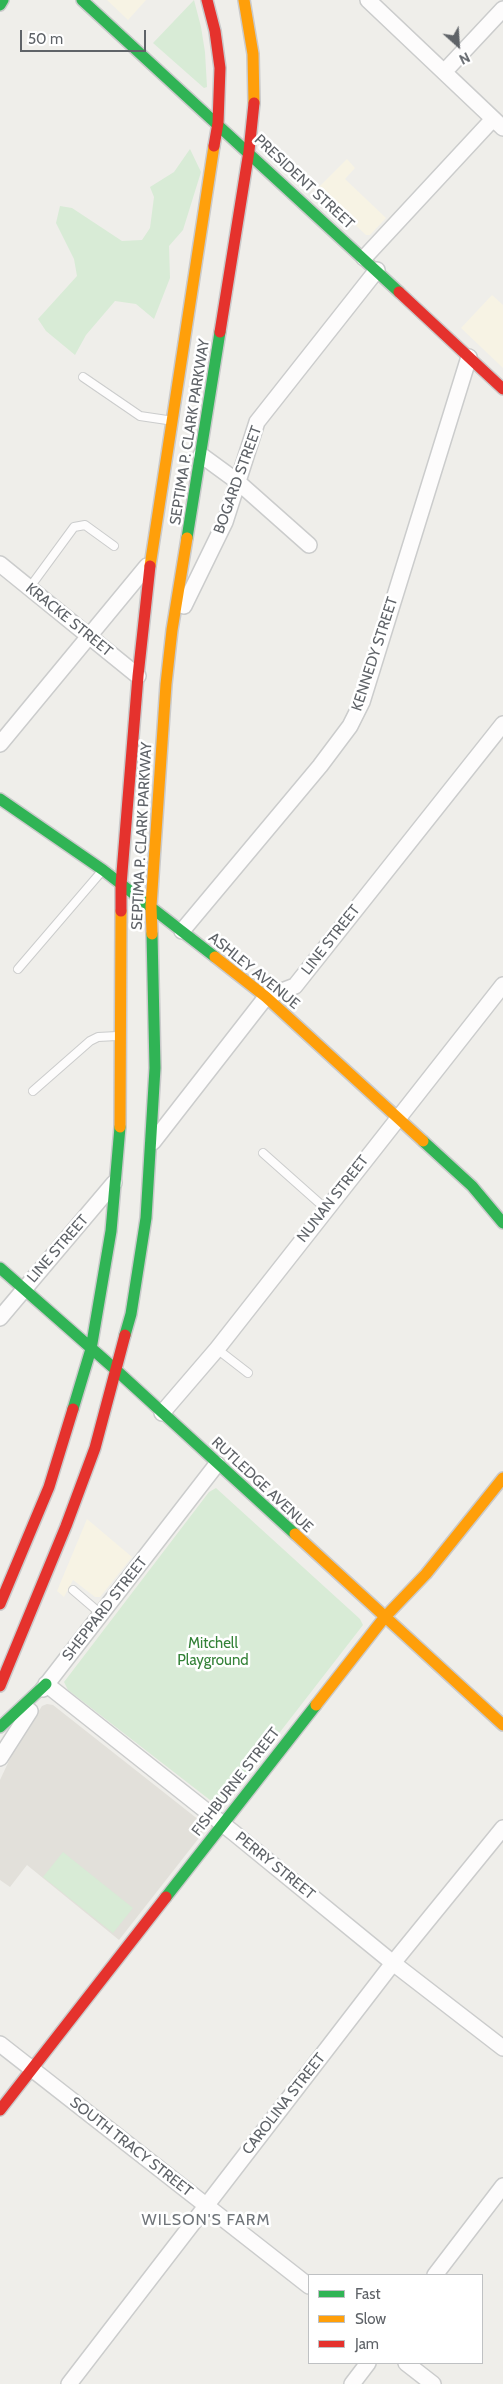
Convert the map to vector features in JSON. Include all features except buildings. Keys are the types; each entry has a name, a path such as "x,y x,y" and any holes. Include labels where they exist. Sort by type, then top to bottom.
{"main road":[{"path":"0,5 3,0"},
{"name":"PRESIDENT STREET","path":"82,0 249,151 503,389"},
{"name":"SEPTIMA P. CLARK PARKWAY","path":"0,1604 49,1488 91,1349 117,1180 121,1108 122,1035 121,885 138,676 150,563 218,123 220,68 207,0"},
{"name":"SEPTIMA P. CLARK PARKWAY","path":"0,1686 70,1518 95,1448 131,1314 146,1218 155,1068 151,906 166,684 172,630 202,455 249,151 254,105 253,54 244,0"},
{"name":"ASHLEY AVENUE","path":"0,799 103,870 266,997 472,1186 503,1224"},
{"name":"ASHLEY AVENUE","path":"472,1186 503,1205"},
{"name":"RUTLEDGE AVENUE","path":"0,1268 116,1370 384,1618 503,1725"},
{"name":"FISHBURNE STREET","path":"0,2110 222,1823 384,1618 426,1574 503,1478"},
{"path":"0,1727 46,1684"}],"street":[{"path":"364,258 498,123 368,0"},
{"path":"444,72 503,9"},
{"name":"BOGARD STREET","path":"172,630 225,522 258,422 377,270"},
{"name":"KENNEDY STREET","path":"182,931 320,766 354,718 362,702 469,357"},
{"path":"202,455 238,482 309,545"},
{"path":"0,744 150,563"},
{"name":"KRACKE STREET","path":"0,564 138,676"},
{"name":"LINE STREET","path":"266,997 295,986 503,724"},
{"name":"NUNAN STREET","path":"162,1413 217,1349 397,1117 503,985"},
{"path":"151,1145 266,997"},
{"name":"LINE STREET","path":"0,1318 117,1180"},
{"name":"SHEPPARD STREET","path":"0,1758 46,1684 218,1464"},
{"name":"PERRY STREET","path":"46,1684 222,1823 393,1963 503,2048"},
{"name":"CAROLINA STREET","path":"69,2384 393,1963 503,1828"},
{"name":"SOUTH TRACY STREET","path":"0,2044 308,2285"},
{"path":"436,2274 503,2186"},
{"path":"352,2384 367,2364"},
{"path":"407,2364 433,2384"}],"lane":[{"path":"83,377 140,416 172,421"},
{"path":"30,587 74,527 85,525 114,546"},
{"path":"18,969 103,870"},
{"path":"34,1091 90,1041 98,1037 122,1035"},
{"path":"263,1153 326,1209"},
{"path":"217,1349 248,1373"},
{"path":"72,1590 101,1614"}],"shaded area":[{"path":"107,0 146,0 128,20"},
{"path":"347,159 355,168 345,179 386,218 370,235 366,235 317,189"},
{"path":"492,295 503,305 503,368 461,328"},
{"path":"87,1519 132,1557 100,1597 95,1597 73,1580 64,1597 57,1591"},
{"path":"47,1704 53,1705 204,1824 202,1834 119,1940 27,1865 10,1887 0,1880 0,1780 14,1750 42,1706"}],"green space":[{"path":"194,0 205,52 207,87 204,88 153,43"},
{"path":"190,149 201,172 183,230 169,246 170,278 154,319 136,304 115,301 86,335 75,355 46,331 38,319 77,276 74,259 56,223 60,206 72,208 122,241 142,240 150,228 154,197 150,187 174,172"},
{"name":"Mitchell Playground","path":"216,1488 360,1619 363,1625 225,1803 219,1807 68,1690 64,1682 209,1492"},
{"path":"63,1852 133,1908 113,1933 43,1877"}],"traffic: fast":[{"path":"0,5 3,0"},
{"path":"82,0 399,292"},
{"path":"187,538 220,332"},
{"path":"0,799 103,870 215,957"},
{"path":"125,1335 131,1314 146,1218 155,1068 152,934"},
{"path":"73,1409 91,1349 111,1231 120,1127"},
{"path":"423,1141 472,1186 503,1223"},
{"path":"0,1268 116,1370 295,1534"},
{"path":"0,1727 46,1684"},
{"path":"166,1897 316,1705"}],"traffic: slow":[{"path":"244,0 253,54 254,103"},
{"path":"150,566 214,146"},
{"path":"152,934 151,906 166,684 172,630 187,538"},
{"path":"120,1127 121,911"},
{"path":"215,957 266,997 423,1141"},
{"path":"316,1705 384,1618 426,1574 503,1478"},
{"path":"295,1534 503,1725"}],"traffic: jam":[{"path":"207,0 215,31 220,68 218,123 214,146"},
{"path":"220,332 249,151 254,103"},
{"path":"399,292 503,389"},
{"path":"121,911 121,885 138,676 150,566"},
{"path":"0,1686 66,1526 95,1448 125,1335"},
{"path":"0,1604 49,1487 73,1409"},
{"path":"0,2110 166,1897"}],"district":[{"name":"WILSON'S FARM","path":"206,2220"}]}
